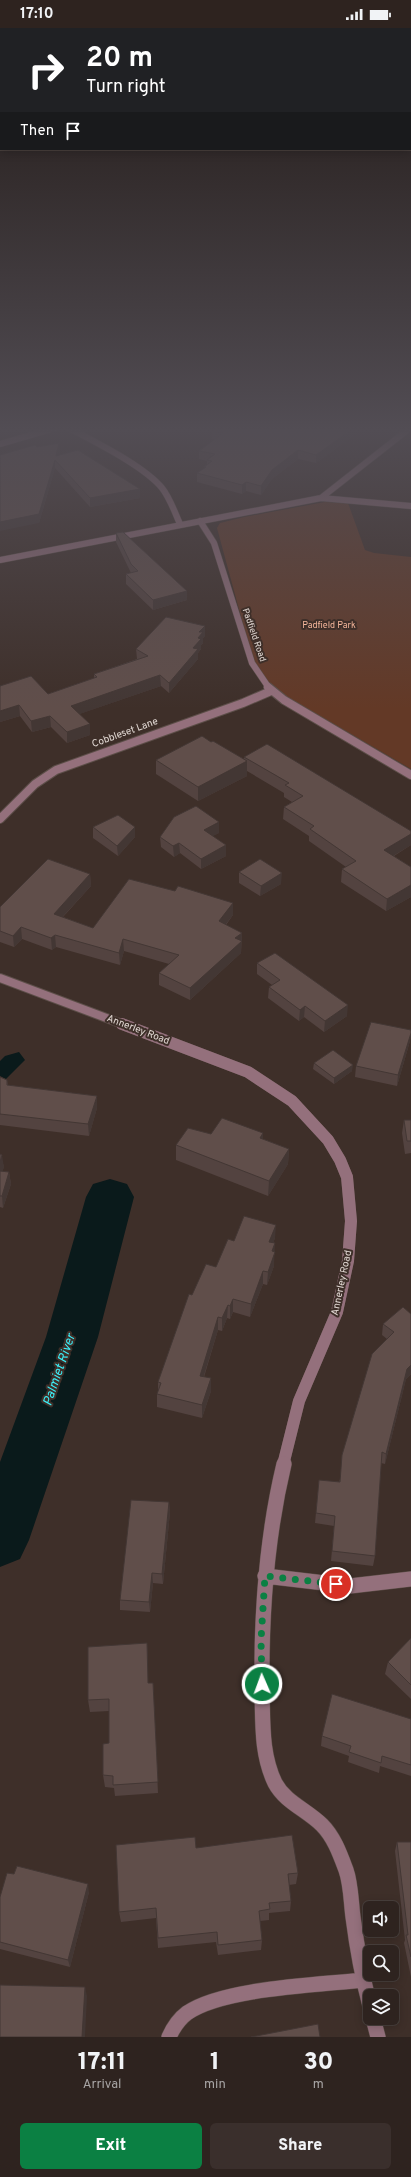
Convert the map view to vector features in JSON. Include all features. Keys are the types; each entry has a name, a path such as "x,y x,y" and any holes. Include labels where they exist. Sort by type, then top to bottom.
{"street":[{"path":"0,560 195,522"},
{"name":"Padfield Road","path":"200,522 214,543 252,663 261,680 271,691 411,775"},
{"name":"Cobbleset Lane","path":"0,819 35,784 56,770 243,703 271,691"},
{"name":"Annerley Road","path":"0,978 248,1072 292,1101 328,1140 340,1160 347,1177 351,1221 348,1261 337,1312 299,1401 273,1508 265,1576 261,1640 264,1743 267,1763 276,1784 288,1799 322,1825 335,1843 347,1872 350,1910 363,1980"},
{"path":"265,1576 350,1586 411,1579"},
{"path":"169,2037 172,2027 191,2011 218,2000 269,1991 363,1980"},
{"path":"375,2025 378,2037"}],"green space":[{"name":"Padfield Park","path":"225,522 355,522 365,550 374,553 411,557 411,769 272,688 253,661 217,528 220,523"}],"shaded area":[{"path":"19,1052 25,1060 6,1079 0,1076 0,1061 5,1056"}],"building":[{"path":"123,532 187,591 153,600 126,574 138,571 131,564 116,533"},
{"path":"166,617 205,626 199,632 203,632 198,638 201,639 193,648 198,649 169,683 160,675 71,706 90,724 67,732 50,716 31,721 19,705 0,711 0,686 31,676 48,694 97,677 94,674 148,656 136,649"},
{"path":"202,736 247,761 198,787 156,760"},
{"path":"267,744 411,831 411,834 384,850 411,867 411,885 387,899 342,869 356,861 310,829 314,826 284,807 303,796 285,785 289,783 244,757"},
{"path":"196,806 219,822 204,830 226,845 201,859 179,843 173,846 160,837 174,817"},
{"path":"118,815 135,827 117,846 93,827"},
{"path":"48,859 90,874 54,914 93,928 129,879 175,891 178,886 233,903 219,921 242,933 235,938 242,941 190,988 159,973 179,955 123,939 119,953 55,935 51,938 21,927 13,936 0,931 0,907"},
{"path":"260,859 282,873 261,886 239,872"},
{"path":"275,953 348,1005 325,1021 305,1006 300,1010 269,987 280,980 257,963"},
{"path":"371,1022 411,1030 398,1075 356,1066"},
{"path":"333,1050 353,1065 334,1078 314,1063"},
{"path":"0,1077 7,1080 7,1085 97,1096 88,1124 0,1114"},
{"path":"222,1118 263,1133 260,1138 289,1149 269,1181 176,1145 188,1128 211,1134"},
{"path":"404,1120 411,1120 411,1141 407,1141"},
{"path":"0,1171 9,1172 2,1196 0,1196"},
{"path":"244,1216 276,1225 269,1242 275,1243 272,1251 275,1252 268,1272 263,1271 251,1304 233,1299 230,1306 228,1305 222,1318 218,1317 200,1376 211,1378 202,1405 157,1394 161,1383 158,1382 189,1294 192,1295 206,1264 216,1267 228,1239 234,1241"},
{"path":"403,1307 411,1314 411,1365 407,1369 386,1454 382,1452 375,1556 332,1551 335,1516 316,1513 319,1480 340,1482 342,1455 372,1354 394,1332 383,1324"},
{"path":"131,1500 169,1502 162,1574 152,1573 149,1602 120,1600"},
{"path":"411,1638 411,1685 388,1662"},
{"path":"147,1643 148,1683 153,1683 158,1782 113,1785 113,1776 103,1775 103,1744 109,1743 109,1699 88,1700 88,1647"},
{"path":"332,1694 411,1719 411,1765 382,1756 381,1763 349,1752 351,1746 322,1736"},
{"path":"292,1835 298,1873 288,1874 291,1901 269,1903 270,1909 259,1911 262,1940 218,1945 217,1932 158,1938 156,1908 119,1912 116,1845 195,1837 196,1848"},
{"path":"397,1842 411,1842 411,1957 406,1935 408,1935"},
{"path":"17,1866 88,1884 68,1960 0,1942 0,1897 7,1873 14,1874"},
{"path":"0,1985 85,1987 82,2037 0,2037"},
{"path":"318,2024 320,2037 251,2037"}],"waterway":[{"name":"Palmiet River","path":"0,1540 72,1337 110,1197"}],"route":[{"path":"262,1684 261,1640 265,1576 336,1584"}]}
